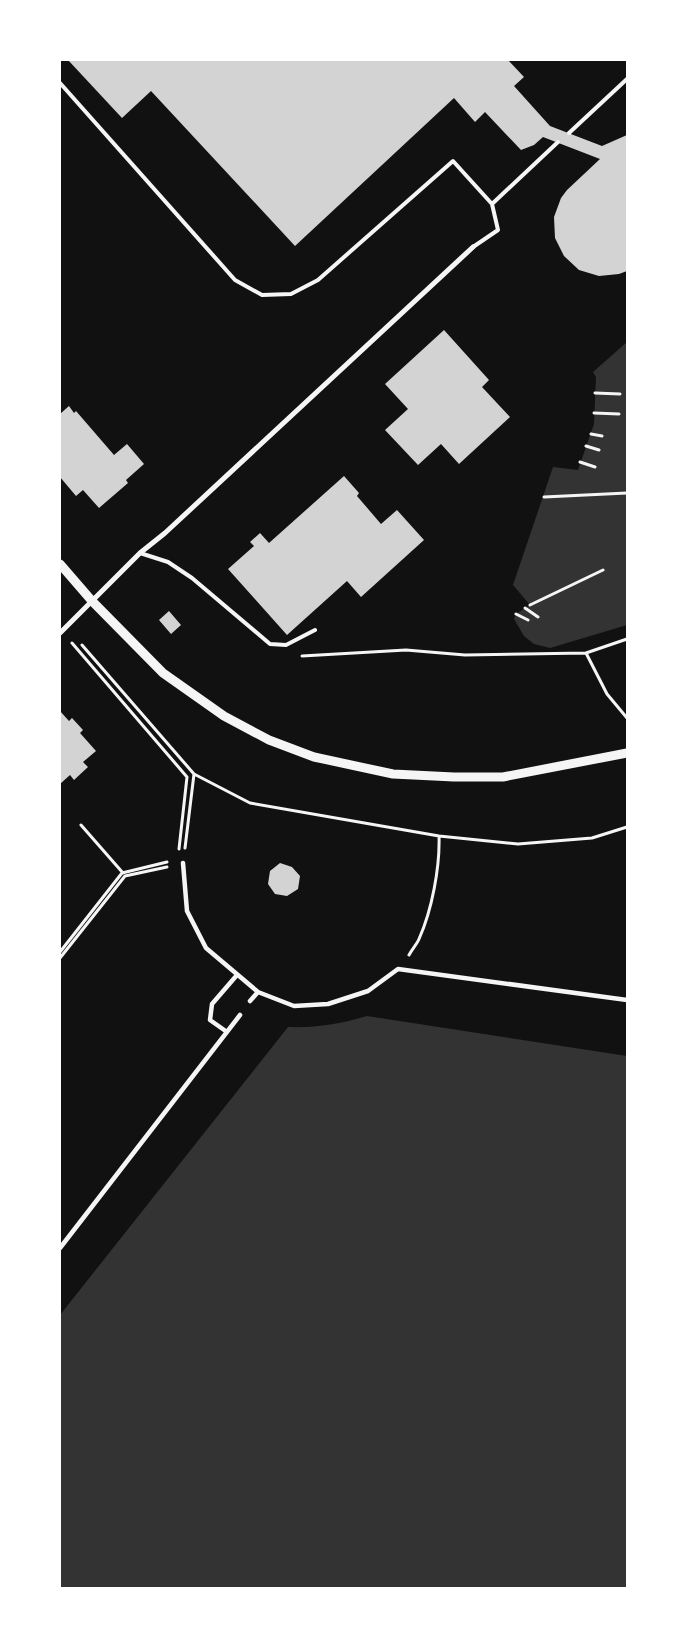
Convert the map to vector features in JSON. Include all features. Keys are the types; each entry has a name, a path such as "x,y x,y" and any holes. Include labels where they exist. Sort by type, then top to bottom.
{"street":[{"path":"61,632 140,553 165,533 473,247"},
{"path":"60,564 92,601 163,672 224,716 269,740 314,757 393,774 503,777 627,753"},
{"path":"183,864 187,911 206,948 258,992 294,1006 328,1004 368,991 398,969 627,1000"},
{"path":"227,1032 210,1020 212,1004 237,976"},
{"path":"250,1001 258,992"},
{"path":"60,1248 240,1015"}],"lane":[{"path":"569,133 627,79"},
{"path":"60,83 235,280 262,295 291,294 318,280 453,161 492,204 498,230 473,247"},
{"path":"492,204 558,142"},
{"path":"140,553 168,562 192,578 270,644 286,646 315,630"}],"path":[{"path":"594,393 620,394"},
{"path":"594,413 619,414"},
{"path":"591,434 602,436"},
{"path":"586,446 599,450"},
{"path":"580,462 595,467"},
{"path":"544,497 627,493"},
{"path":"530,605 604,570"},
{"path":"525,608 538,617"},
{"path":"516,614 528,620"},
{"path":"61,632 187,777 179,850"},
{"path":"293,657 406,650 465,655 586,653 627,639"},
{"path":"82,646 194,774 250,803 439,836 518,844 592,838 627,827"},
{"path":"586,653 607,694 627,718"},
{"path":"60,958 125,876 183,864 194,774"},
{"path":"81,824 125,876"},
{"path":"398,969 419,939 431,901 440,850 439,836"},
{"path":"60,952 122,873 169,861"}],"shaded area":[{"path":"627,342 627,625 550,648 534,644 524,636 514,619 516,614 530,605 513,585 553,467 578,470 594,424 596,377 593,372"},
{"path":"367,1016 627,1056 627,1588 60,1588 60,1315 288,1027 328,1025"}],"building":[{"path":"68,60 508,60 524,77 514,86 550,126 602,146 627,135 627,271 619,274 599,276 579,270 564,256 555,238 554,217 561,198 600,159 543,137 534,145 521,150 485,112 475,122 454,98 295,246 151,91 122,118"},
{"path":"444,330 489,380 482,387 510,417 459,464 441,444 418,465 385,430 408,409 385,384"},
{"path":"69,406 74,413 76,411 114,455 127,444 144,464 126,480 128,483 99,508 83,490 76,496 60,477 60,414"},
{"path":"344,476 359,493 357,496 381,524 397,510 424,540 361,597 347,581 287,635 228,569 254,546 250,542 260,533 269,543"},
{"path":"169,611 181,625 171,634 159,620"},
{"path":"60,711 69,721 72,718 83,730 80,733 96,751 83,762 88,767 74,780 70,775 60,784"},
{"path":"280,863 292,867 300,876 298,889 287,896 275,894 268,884 270,871"}]}
